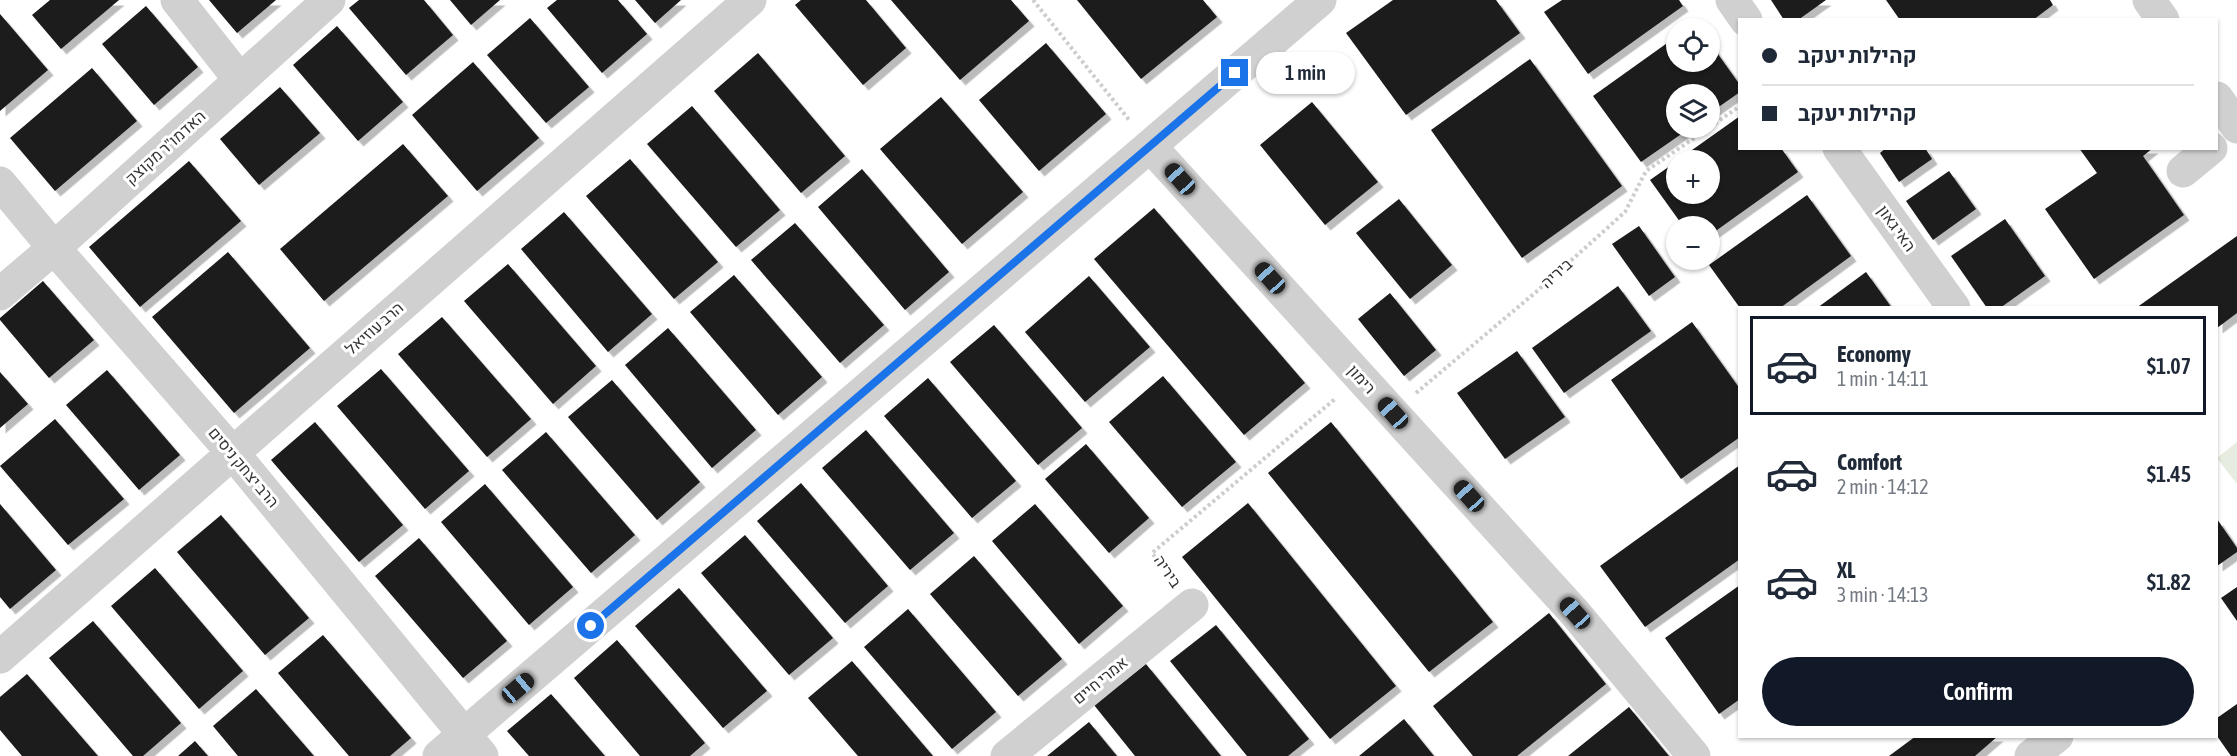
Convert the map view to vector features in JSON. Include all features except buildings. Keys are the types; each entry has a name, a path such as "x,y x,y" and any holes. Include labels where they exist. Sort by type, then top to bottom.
{"street":[{"path":"177,0 240,80"},
{"name":"האדמו\"ר מקוצק","path":"0,294 329,0"},
{"name":"הרב עוזיאל","path":"0,657 750,0"},
{"path":"439,756 473,745 1150,146 1320,0"},
{"path":"1732,0 1745,18"},
{"path":"2149,0 2162,18"},
{"path":"2218,99 2237,127 2218,143"},
{"name":"רימון","path":"1150,146 1575,613 1694,756"},
{"name":"האי גאון","path":"1840,150 1953,306"},
{"path":"2183,171 2209,150"},
{"name":"הרב יצחק ניסים","path":"0,183 232,452 473,745"},
{"name":"אמרי חיים","path":"1007,756 1192,605"},
{"path":"2031,756 2054,738"}],"path":[{"path":"1033,0 1150,146"},
{"name":"ביריה","path":"1720,120 1738,107"},
{"name":"ביריה","path":"1393,413 1536,292 1624,212 1646,171 1694,138"},
{"name":"ביריה","path":"1192,605 1152,553 1360,377"}],"shaded area":[{"path":"2237,442 2237,484 2218,459"}],"route":[{"path":"591,626 1235,73"}]}
